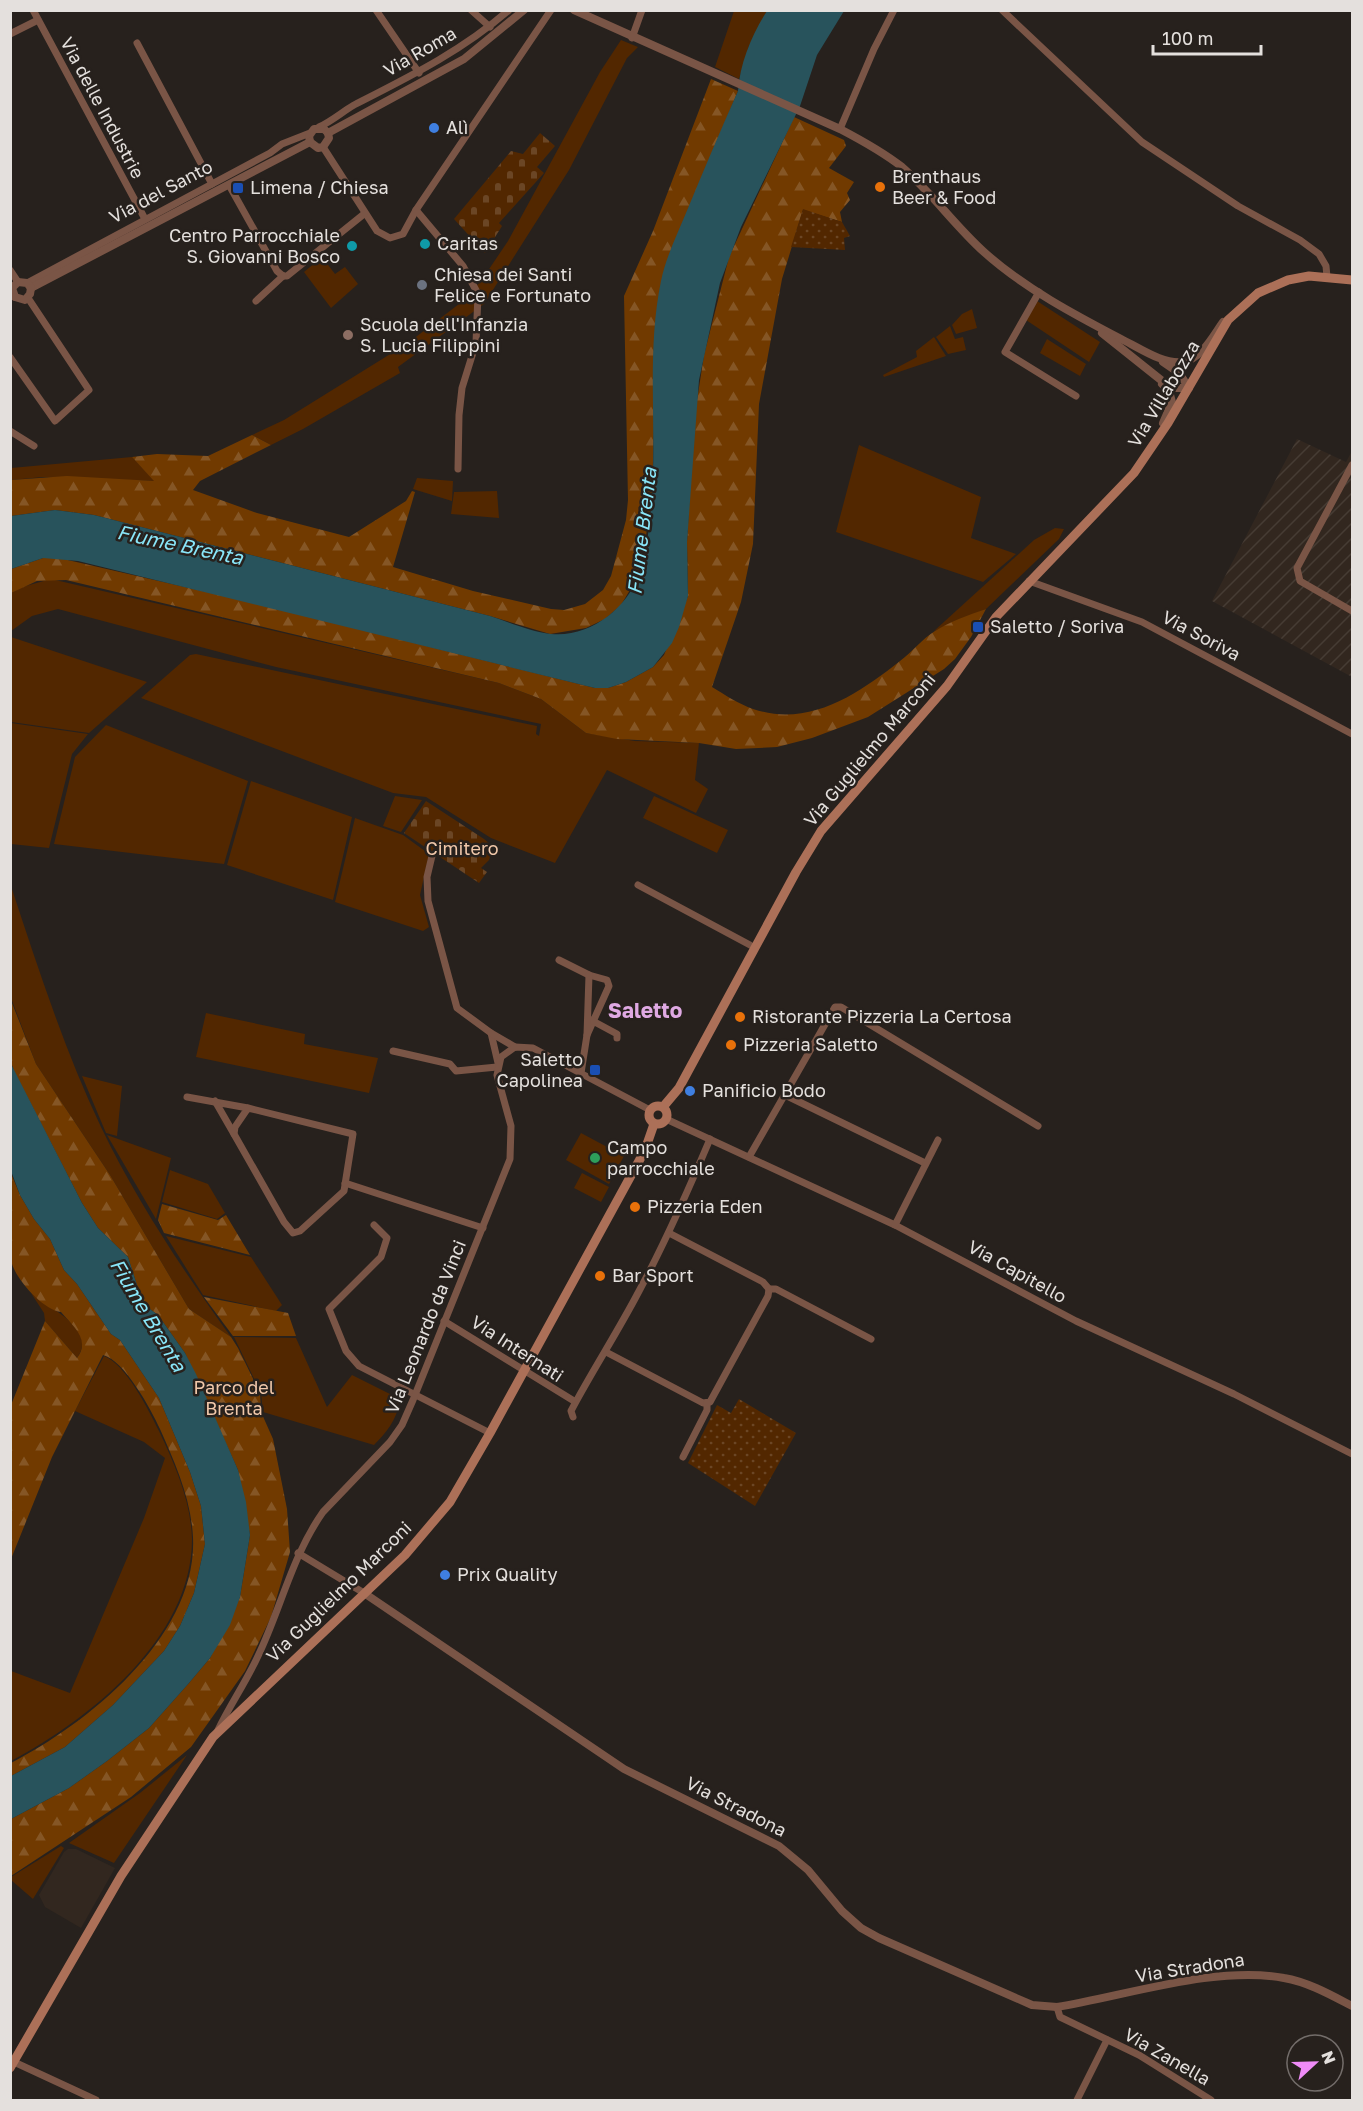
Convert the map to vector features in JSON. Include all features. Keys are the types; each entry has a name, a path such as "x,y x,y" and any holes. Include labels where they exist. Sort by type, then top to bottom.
{"main road":[{"name":"Via Villabozza","path":"1029,581 1105,505 1151,450 1189,388 1218,334 1241,306 1274,285 1300,278 1327,277 1353,280"},
{"name":"Via Guglielmo Marconi","path":"663,1107 679,1088 796,872 821,831 924,714 983,633 1029,581"},
{"path":"655,1106 663,1107 667,1114 666,1119 663,1123 654,1124 649,1118 650,1110 655,1106"},
{"name":"Via Guglielmo Marconi","path":"12,2065 121,1876 218,1731 429,1528 465,1477 645,1150 654,1124"}],"street":[{"name":"Via delle Industrie","path":"33,10 145,219"},
{"path":"375,10 419,73"},
{"path":"471,10 490,27"},
{"name":"Via Roma","path":"310,137 319,127 344,111 419,73 471,42 509,10"},
{"path":"328,133 464,59 524,10"},
{"path":"574,10 632,38 836,127 903,168 983,251 1004,269 1090,323 1147,352 1172,362 1184,362 1205,347 1227,316 1241,306"},
{"path":"632,38 642,10"},
{"path":"1002,10 1142,142 1238,206 1300,240 1319,254 1326,266 1327,277"},
{"path":"323,147 377,231 390,238 403,234 416,210 550,11"},
{"path":"836,127 894,11"},
{"path":"10,34 38,21"},
{"path":"137,43 212,184"},
{"name":"Via Roma","path":"374,97 374,108"},
{"path":"319,127 328,133"},
{"path":"323,147 329,138 328,133"},
{"path":"28,298 20,300 12,296 12,288 57,276 269,164 310,137 313,146 323,147"},
{"name":"Via del Santo","path":"25,284 270,153 282,144 310,137"},
{"path":"229,185 277,271 283,276"},
{"path":"416,210 463,266 478,294 476,343 462,388 458,469"},
{"path":"256,301 283,276 287,276 364,214"},
{"path":"10,270 25,284 28,298 89,390 56,421 10,357"},
{"path":"1039,292 1005,352 1076,396"},
{"path":"1090,323 1169,391 1172,402 1151,450"},
{"path":"1147,352 1179,373 1189,388"},
{"path":"1153,375 1175,388 1189,388"},
{"path":"10,431 34,446"},
{"path":"1353,465 1349,479 1297,568 1300,581 1353,611"},
{"name":"Via Soriva","path":"1029,581 1142,622 1353,734"},
{"path":"432,856 427,877 428,901 457,1008 515,1047"},
{"path":"638,885 750,945"},
{"path":"559,960 589,975 607,980 609,986 590,1020"},
{"path":"581,1073 590,1020 589,975"},
{"path":"749,1157 829,1013 835,1007 841,1007 1038,1126"},
{"path":"590,1020 617,1034 617,1038"},
{"name":"Via Leonardo da Vinci","path":"218,1731 258,1658 298,1553 323,1512 396,1434 483,1228 511,1153 511,1126 492,1033"},
{"path":"393,1051 450,1064 456,1071 497,1065 506,1051 522,1046 541,1051 650,1110"},
{"path":"785,1095 925,1163"},
{"path":"187,1097 215,1101 248,1108 353,1134 344,1191 300,1232 293,1233 284,1222 215,1101"},
{"path":"234,1134 235,1127 248,1108"},
{"name":"Via Capitello","path":"666,1119 895,1225 1066,1316 1234,1394 1353,1454"},
{"name":"Via Internati","path":"573,1417 571,1412 574,1401 606,1352 669,1233 710,1139"},
{"path":"895,1225 938,1140"},
{"path":"345,1183 483,1228"},
{"path":"374,1225 387,1238 381,1257 332,1305 329,1314 346,1351 358,1366 490,1433"},
{"path":"669,1233 763,1282 769,1289 768,1296 717,1390 707,1403 707,1410 683,1457"},
{"path":"769,1289 776,1289 871,1339"},
{"name":"Via Internati","path":"444,1321 574,1401"},
{"path":"606,1352 707,1403"},
{"name":"Via Stradona","path":"298,1553 364,1593 624,1769 779,1846 808,1870 842,1911 861,1928 1032,2005 1057,2007 1196,1980 1258,1974 1286,1978 1315,1988 1353,2006"},
{"name":"Via Zanella","path":"1057,2007 1060,2018 1156,2064 1211,2100"},
{"name":"Via Zanella","path":"1077,2100 1107,2040"},
{"path":"12,2065 96,2100"}],"shaded area":[{"path":"1297,439 1346,462 1352,451 1352,677 1212,601"},
{"path":"68,1849 76,1849 115,1868 81,1928 45,1907 39,1895"}],"green space":[{"path":"734,11 767,11 749,46 739,79 715,67"},
{"path":"621,40 638,47 627,58 569,170 484,304 398,367 400,373 303,429 271,445 252,435 284,420 408,343 459,304 481,281 508,241 600,72"},
{"path":"711,79 738,91 671,251 657,313 652,498 640,573 621,605 605,619 586,628 550,634 490,616 94,515 55,510 11,516 11,480 67,476 154,481 132,457 157,454 208,456 252,435 271,445 200,481 193,490 257,513 349,537 406,501 412,491 415,492 393,567 473,591 551,609 564,610 585,604 603,590 611,576 626,520 628,500 624,296 653,231"},
{"path":"794,117 844,140 846,146 829,168 854,182 847,193 850,200 840,212 842,222 803,210 782,279 759,404 753,544 741,602 712,687 753,709 774,714 813,711 850,696 867,685 935,631 986,609 971,637 955,659 944,669 868,717 812,738 777,747 736,749 699,743 617,739 586,733 541,699 499,683 66,580 37,581 11,593 11,569 43,558 59,558 250,602 595,688 608,688 626,682 653,667 664,655 688,596 687,542 694,420 704,355 729,257"},
{"path":"540,133 555,146 537,167 544,173 499,223 502,226 485,253 454,219 511,151 523,154"},
{"path":"803,209 842,222 850,236 844,238 845,250 791,247"},
{"path":"322,257 335,274 345,267 358,284 331,308 304,272"},
{"path":"1037,301 1100,342 1089,362 1026,320"},
{"path":"972,309 977,328 956,334 952,325 962,314"},
{"path":"950,326 955,339 963,337 966,350 948,354 936,337"},
{"path":"934,337 946,356 884,377 883,375 917,357 916,351"},
{"path":"1047,339 1086,364 1080,376 1040,353"},
{"path":"859,445 981,497 971,538 1016,554 983,582 836,532"},
{"path":"132,457 155,481 43,477 11,480 11,468"},
{"path":"417,478 453,481 452,501 413,489"},
{"path":"497,491 499,518 451,514 454,492"},
{"path":"1055,528 1064,529 1059,539 986,609 934,631 1034,540"},
{"path":"51,579 499,683 541,699 586,733 635,741 699,743 695,780 708,789 696,813 607,770 555,863 491,838 426,797 393,793 141,698 190,655 196,654 537,726 536,734 539,736 541,724 276,667 58,609 32,616 11,631 11,593 22,587"},
{"path":"11,637 147,682 89,733 11,722"},
{"path":"11,723 88,734 72,754 49,848 11,844"},
{"path":"106,725 248,781 224,864 54,844 75,757"},
{"path":"251,781 352,817 333,900 227,865"},
{"path":"395,796 422,800 401,832 383,826"},
{"path":"654,796 728,830 717,853 643,818"},
{"name":"Cimitero","path":"426,801 484,839 490,847 493,846 489,860 481,868 487,872 479,883 404,833"},
{"path":"355,818 403,835 429,854 420,895 429,927 423,931 335,902"},
{"path":"10,883 63,1037 101,1127 129,1181 162,1235 231,1337 189,1309 110,1175 36,1064 11,998"},
{"name":"Parco del Brenta","path":"10,998 36,1064 110,1175 189,1309 231,1337 238,1348 260,1393 261,1412 273,1439 287,1509 290,1552 271,1617 245,1671 191,1747 131,1797 11,1876 11,1819 69,1788 149,1728 210,1658 240,1597 250,1535 238,1470 185,1353 158,1315 143,1304 128,1257 98,1228 82,1203 14,1071 11,1062"},
{"path":"206,1013 305,1034 304,1044 378,1058 369,1093 196,1057"},
{"path":"82,1076 122,1086 117,1136 106,1133"},
{"name":"Campo parrocchiale","path":"581,1133 624,1156 609,1184 566,1160"},
{"path":"107,1135 171,1158 156,1219"},
{"path":"170,1170 208,1184 225,1213 217,1219 162,1202"},
{"path":"10,1171 20,1195 34,1219 50,1239 64,1270 77,1284 111,1334 120,1340 159,1398 190,1472 201,1506 205,1544 194,1593 180,1626 164,1651 113,1705 65,1747 11,1776 11,1763 73,1725 104,1700 133,1672 158,1641 178,1608 190,1573 193,1537 189,1508 181,1481 156,1420 128,1375 120,1366 103,1355 52,1457 11,1559 11,1405 45,1321 77,1358 82,1345 79,1334 71,1323 61,1312 46,1306 30,1292 13,1267 9,1240"},
{"path":"582,1173 609,1187 601,1202 574,1188"},
{"path":"162,1204 218,1220 226,1215 250,1255 164,1233 158,1220"},
{"path":"166,1236 251,1257 282,1305 276,1311 203,1295"},
{"path":"31,1293 69,1320 77,1329 82,1347 77,1358 45,1321 44,1313"},
{"path":"204,1297 288,1313 296,1336 233,1336"},
{"path":"234,1337 296,1338 327,1407 352,1375 398,1398 395,1418 374,1445 263,1412 261,1393"},
{"path":"104,1356 120,1368 136,1389 159,1431 176,1470 191,1525 192,1539 187,1575 175,1610 156,1642 131,1671 73,1723 11,1761 11,1671 70,1693 144,1518 165,1458 144,1442 75,1411"},
{"path":"739,1399 796,1433 755,1506 688,1463 717,1405 731,1413"},
{"path":"187,1755 114,1863 69,1843 140,1793"},
{"path":"61,1846 64,1848 33,1899 11,1880 11,1877"}],"water":[{"name":"Fiume Brenta","path":"767,11 844,11 817,55 800,106 741,227 720,283 699,380 687,542 688,596 672,643 653,667 626,682 608,688 595,688 78,561 43,558 11,569 11,516 55,510 94,515 490,616 543,633 565,634 579,631 604,619 625,599 633,587 639,575 646,546 652,488 654,339 656,310 663,272 675,238 738,91 741,70 748,49"},
{"name":"Fiume Brenta","path":"10,1062 82,1203 98,1228 128,1257 143,1304 158,1315 185,1353 196,1374 238,1470 246,1502 250,1535 240,1597 230,1625 210,1658 189,1683 149,1728 107,1761 69,1788 11,1819 11,1776 65,1747 113,1705 164,1651 180,1626 194,1593 205,1544 201,1506 190,1472 159,1398 120,1340 111,1334 77,1284 64,1270 50,1239 34,1219 20,1195 11,1171"}],"place":[{"name":"Alì","path":"434,128"},
{"name":"Brenthaus Beer & Food","path":"880,187"},
{"name":"Limena / Chiesa","path":"238,188"},
{"name":"Caritas","path":"425,244"},
{"name":"Centro Parrocchiale S. Giovanni Bosco","path":"352,246"},
{"name":"Chiesa dei Santi Felice e Fortunato","path":"422,285"},
{"name":"Scuola dell'Infanzia S. Lucia Filippini","path":"348,335"},
{"name":"Saletto / Soriva","path":"978,627"},
{"name":"Ristorante Pizzeria La Certosa","path":"740,1017"},
{"name":"Pizzeria Saletto","path":"731,1045"},
{"name":"Saletto Capolinea","path":"595,1070"},
{"name":"Panificio Bodo","path":"690,1091"},
{"name":"Campo parrocchiale","path":"595,1158"},
{"name":"Pizzeria Eden","path":"635,1207"},
{"name":"Bar Sport","path":"600,1276"},
{"name":"Prix Quality","path":"445,1575"}],"district":[{"name":"Saletto","path":"645,1011"}]}
